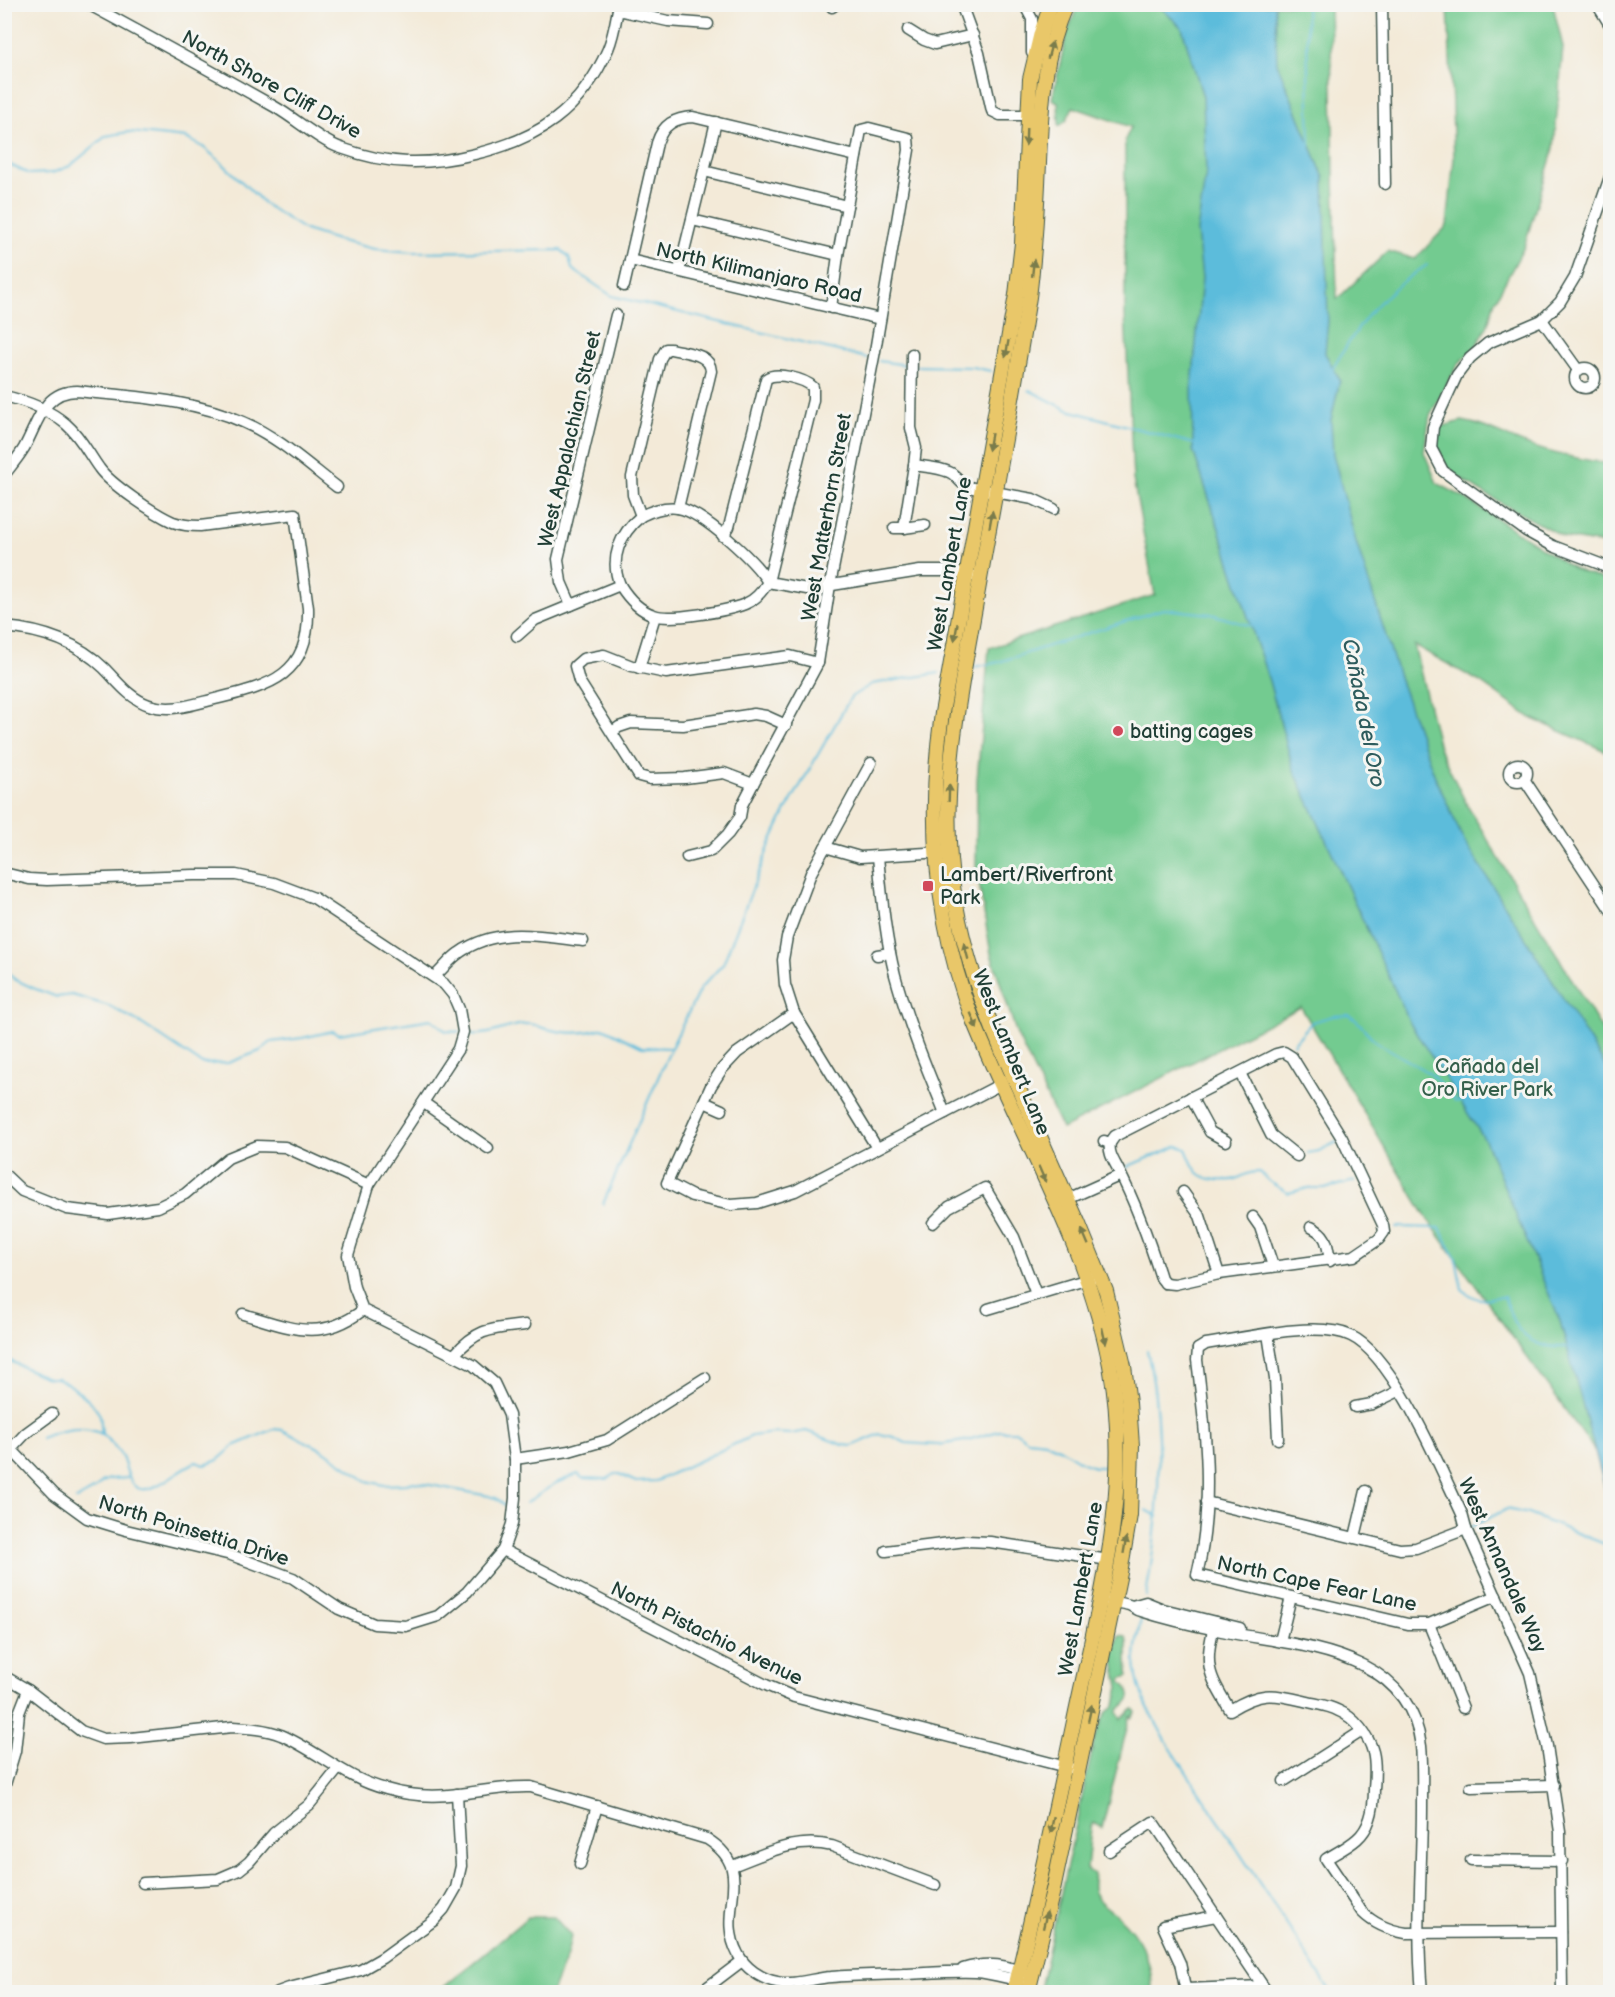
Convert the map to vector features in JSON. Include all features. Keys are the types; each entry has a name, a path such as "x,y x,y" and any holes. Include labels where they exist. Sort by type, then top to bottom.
{"main road":[{"name":"West Lambert Lane","path":"989,490 1022,243 1030,79 1041,33 1058,6"},
{"name":"West Lambert Lane","path":"1028,1992 1071,1769 1108,1600 1130,1515 1132,1446 1124,1366 1111,1309 1094,1277 1062,1202 980,999 966,953 934,805 939,731 1028,304 1036,233 1044,81 1058,6"},
{"path":"1025,163 1030,169 1031,176 1029,221 1036,233"},
{"name":"West Lambert Lane","path":"943,852 942,906 958,974 974,1021 1001,1084 1062,1202"},
{"name":"West Lambert Lane","path":"1094,1277 1117,1423 1117,1490 1109,1560 1108,1600"},
{"name":"West Lambert Lane","path":"1016,1981 1071,1769"}],"street":[{"name":"North Shore Cliff Drive","path":"88,4 282,111 338,147 373,159 405,163 457,159 505,147 543,129 570,107 593,76 609,47 619,7"},
{"path":"961,4 984,72 992,111 1000,115 1027,115"},
{"path":"1024,4 1030,14 1032,25 1030,79"},
{"path":"1382,4 1385,184"},
{"path":"1597,4 1611,25"},
{"path":"619,7 668,21 708,24"},
{"path":"909,30 934,44 973,35"},
{"path":"624,286 657,143 667,126 678,119 693,117 856,156 831,308"},
{"path":"679,271 716,122"},
{"name":"West Matterhorn Street","path":"687,857 711,851 728,834 740,817 742,805 818,663 830,585 909,150 908,138 865,128 859,136 856,156"},
{"path":"704,171 847,206"},
{"path":"1611,177 1575,277 1560,302 1542,320 1488,344 1470,358 1457,375 1433,427 1431,448 1443,471 1526,531 1553,546 1611,570"},
{"path":"692,220 838,255"},
{"name":"North Kilimanjaro Road","path":"630,260 880,319"},
{"name":"West Appalachian Street","path":"571,604 561,582 558,559 616,315"},
{"path":"1542,320 1578,370"},
{"path":"641,516 633,495 632,477 660,359 666,349 705,358 711,365 678,508"},
{"path":"912,354 910,428 916,448 899,528 925,525"},
{"path":"723,536 729,527 764,384 768,377 776,375 808,382 813,387 814,393 768,582 758,595 740,606 675,617 655,615 637,605 620,585 615,569 618,548 630,525 641,516 658,509 678,508 695,515 723,536 759,569 768,582 800,589 920,571 934,570 973,576"},
{"path":"4,475 23,450 44,409 57,394 77,391 173,402 201,408 243,422 289,449 337,487"},
{"path":"4,396 44,409 66,424 80,438 99,468 110,480 171,521 188,526 200,526 295,514 308,608 306,637 296,661 285,672 265,686 183,706 157,707 135,699 94,659 69,643 40,633 4,627"},
{"path":"914,465 946,471 963,485 1033,499 1054,509"},
{"path":"517,636 535,620 620,585"},
{"path":"639,668 655,615"},
{"path":"753,784 724,773 686,778 650,779 639,776 579,681 575,666 583,659 604,655 639,668 678,672 790,656 818,663"},
{"path":"612,732 631,723 683,725 754,714 766,716 786,725"},
{"path":"871,763 811,873 787,937 783,960 785,985 794,1013 877,1148"},
{"path":"1524,779 1609,904"},
{"path":"825,847 853,856 878,857 943,852"},
{"path":"878,857 890,953 915,1039 945,1113"},
{"path":"4,873 29,879 47,880 229,875 274,883 314,898 435,976 453,994 459,1009 463,1032 458,1049 451,1063 369,1185 348,1255 354,1287 363,1310 473,1365 494,1383 509,1415 515,1458 515,1498 512,1524 503,1550"},
{"path":"435,976 459,953 485,939 525,934 583,941"},
{"path":"877,955 890,953"},
{"path":"794,1013 737,1053 722,1069 704,1102 667,1183 692,1196 731,1205 757,1203 795,1191 1001,1084"},
{"path":"1284,1050 1292,1057 1342,1138 1381,1220 1384,1235 1354,1256 1219,1274 1163,1285 1148,1238 1107,1142 1240,1073 1284,1050"},
{"path":"1240,1073 1271,1135 1297,1156"},
{"path":"1191,1097 1210,1132 1226,1141"},
{"path":"704,1102 722,1110"},
{"path":"424,1103 488,1148"},
{"path":"4,1174 22,1191 67,1209 108,1214 158,1207 185,1194 228,1158 257,1146 285,1147 369,1185"},
{"path":"1062,1202 1121,1175"},
{"path":"933,1223 949,1207 986,1188 1014,1237 1036,1294"},
{"path":"1183,1192 1200,1216 1219,1274"},
{"path":"1253,1216 1260,1227 1273,1266"},
{"path":"1311,1227 1324,1236 1330,1261"},
{"path":"988,1309 1094,1277"},
{"path":"243,1314 293,1329 318,1331 347,1322 363,1310"},
{"path":"454,1356 468,1339 491,1329 525,1325"},
{"name":"West Annandale Way","path":"1206,1502 1207,1448 1197,1360 1193,1347 1268,1334 1328,1330 1351,1336 1382,1362 1420,1425 1462,1514 1466,1528 1530,1672 1554,1785 1562,1861 1562,1992"},
{"path":"1268,1334 1275,1379 1278,1439"},
{"path":"515,1458 569,1451 606,1440 705,1378"},
{"path":"1355,1407 1372,1404 1399,1391"},
{"path":"8,1446 52,1414"},
{"name":"North Poinsettia Drive","path":"8,1446 54,1494 87,1518 126,1530 231,1555 293,1578 339,1609 374,1624 406,1626 438,1616 467,1592 503,1550"},
{"path":"1355,1537 1366,1491"},
{"path":"1206,1502 1400,1549 1416,1548 1466,1528"},
{"name":"North Cape Fear Lane","path":"1206,1502 1203,1546 1197,1575 1399,1623 1429,1624 1496,1596"},
{"path":"886,1551 966,1541 990,1542 1109,1560"},
{"name":"North Pistachio Avenue","path":"503,1550 766,1685 794,1697 1071,1769"},
{"path":"1280,1641 1291,1597"},
{"path":"1108,1600 1132,1606 1141,1611 1214,1625 1340,1656 1366,1666 1384,1677 1404,1700 1412,1716 1420,1745 1422,1869 1425,1899 1422,1933 1422,1992"},
{"path":"1429,1624 1463,1708"},
{"path":"1214,1625 1208,1667 1212,1679 1230,1710 1256,1696 1276,1695 1342,1712 1362,1731 1373,1752 1375,1764 1372,1813 1365,1830 1357,1840 1326,1859 1369,1919 1390,1930 1422,1933 1561,1932"},
{"path":"4,1676 28,1690 81,1731 103,1739 123,1739 232,1727 248,1728 279,1734 338,1769 370,1784 402,1793 458,1794 514,1786 531,1787 707,1839 724,1853 732,1866 735,1877 729,1920 730,1934 742,1961 768,1979 786,1983 828,1977 951,1973 984,1964 1016,1981 1032,1977"},
{"path":"4,1788 15,1751 19,1713 28,1690"},
{"path":"1284,1781 1362,1731"},
{"path":"142,1882 218,1879 239,1870 274,1833 309,1805 338,1769"},
{"path":"1472,1788 1554,1785"},
{"path":"278,1992 361,1970 382,1958 433,1921 444,1909 456,1888 461,1866 458,1794"},
{"path":"580,1864 597,1806"},
{"path":"1109,1851 1153,1822 1265,1989"},
{"path":"732,1866 791,1845 818,1842 935,1886"},
{"path":"1471,1860 1562,1861"},
{"path":"1216,1916 1162,1926 1180,1963 1186,1991 1265,1989"},
{"path":"701,1992 742,1961"}],"green space":[{"path":"1078,5 1330,5 1337,299 1388,251 1415,259 1447,226 1454,158 1448,5 1553,5 1563,47 1554,148 1524,247 1495,301 1487,327 1474,350 1459,363 1430,415 1424,452 1437,483 1465,498 1574,569 1610,582 1610,753 1531,718 1480,682 1414,645 1439,748 1468,807 1610,1043 1610,1472 1426,1217 1301,1007 1062,1129 1017,1035 991,954 976,866 977,780 989,648 1155,595 1133,479 1125,313 1125,140 1131,127 1073,107 1066,121 1059,126 1058,102 1052,99 1067,33"},
{"path":"1462,421 1480,425 1548,451 1610,464 1610,545 1565,538 1480,491 1448,470 1437,446 1439,427"},
{"path":"1119,1635 1126,1636 1129,1676 1122,1678 1121,1682 1129,1691 1130,1698 1117,1711 1121,1719 1133,1709 1136,1712 1132,1718 1130,1716 1102,1828 1094,1823 1091,1827 1087,1869 1094,1874 1093,1888 1098,1899 1125,1923 1144,1950 1150,1970 1152,1992 1042,1992 1041,1984 1095,1738 1105,1714 1115,1705 1119,1687 1113,1656"},
{"path":"528,1917 554,1917 571,1936 567,1955 552,1992 438,1992"}],"water":[{"name":"Cañada del Oro River Park","path":"1158,5 1275,5 1277,63 1324,178 1328,321 1325,353 1340,380 1331,420 1333,454 1356,542 1402,686 1434,774 1463,839 1610,1073 1610,1507 1560,1321 1485,1140 1411,1025 1293,768 1269,681 1193,450 1192,386 1202,278 1197,231 1206,172 1203,97 1182,28"}],"waterway":[{"path":"1306,4 1310,146"},
{"path":"4,162 29,174 52,173 70,166 106,136 129,132 186,138 203,147 221,162 266,205 305,230 375,249 413,252 561,250 569,257 572,269 612,296 867,358"},
{"path":"1333,368 1372,310 1396,287 1427,265"},
{"path":"879,361 906,365"},
{"path":"916,366 972,367 991,371"},
{"path":"1029,390 1068,410 1194,444"},
{"path":"974,667 999,662 1163,609 1211,614 1251,626"},
{"path":"603,1204 671,1048 700,989 723,964 770,844 785,812 851,697 872,684 939,673"},
{"path":"4,968 14,979 57,997 72,995 109,1006 139,1022 202,1064 228,1063 260,1051 271,1042 333,1031 339,1034 431,1019 446,1031 460,1032"},
{"path":"1293,1044 1312,1022 1333,1016 1349,1015 1375,1041 1432,1075 1455,1101 1461,1102"},
{"path":"465,1033 489,1033 529,1024 554,1031 568,1032 603,1028 642,1047 671,1048"},
{"path":"1308,1153 1319,1151 1337,1142"},
{"path":"1126,1167 1178,1146 1186,1149 1196,1170 1210,1179 1232,1180 1259,1172 1288,1193 1308,1188 1328,1188 1354,1181"},
{"path":"1396,1227 1440,1228 1456,1259 1462,1289 1478,1299 1504,1297 1513,1321 1526,1337 1545,1346 1569,1347"},
{"path":"1146,1596 1156,1516 1158,1478 1158,1426 1147,1350"},
{"path":"4,1358 48,1378 57,1378 91,1402 100,1415 102,1434 115,1446 124,1461 131,1481 140,1489 156,1486 196,1462 205,1465 218,1460 234,1446 274,1429 282,1430 323,1450 367,1481 384,1485 414,1482 489,1496 505,1505"},
{"path":"41,1438 79,1429 102,1434"},
{"path":"526,1503 556,1483 578,1474 582,1478 607,1479 619,1474 636,1482 656,1481 752,1436 806,1431 843,1445 852,1446 880,1434 906,1443 938,1445 964,1441 999,1431 1015,1431 1028,1440 1046,1442 1061,1449 1085,1464 1107,1467"},
{"path":"76,1500 102,1482 128,1478"},
{"path":"1471,1527 1507,1509 1528,1514 1610,1546"},
{"path":"1146,1510 1158,1516"},
{"path":"1141,1619 1135,1665 1140,1690 1148,1708 1166,1741 1331,1992"}],"place":[{"name":"batting cages","path":"1118,731"},
{"name":"Lambert/Riverfront Park","path":"928,886"}],"water label":[{"name":"Cañada del Oro","path":"1364,713"}]}
